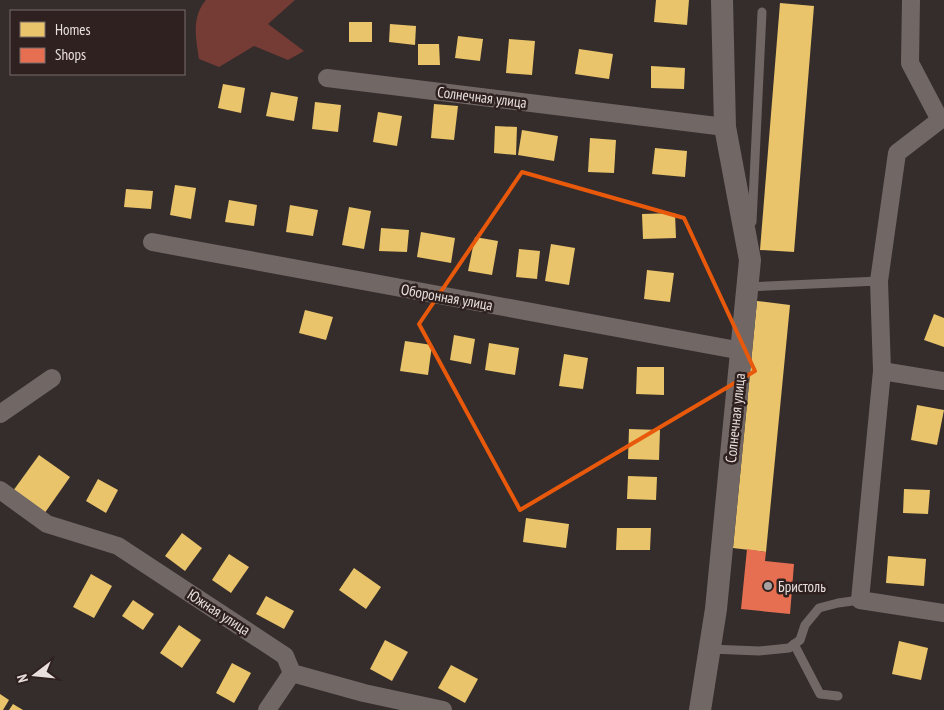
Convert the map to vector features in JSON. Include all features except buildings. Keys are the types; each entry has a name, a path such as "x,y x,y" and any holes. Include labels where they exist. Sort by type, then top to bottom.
{"street":[{"name":"Солнечная улица","path":"700,710 716,609 750,260 725,127 722,0"},
{"path":"911,0 910,63 942,121 897,153 879,281 882,371 860,600 944,613"},
{"name":"Солнечная улица","path":"327,78 725,127"},
{"name":"Оборонная улица","path":"152,242 742,351"},
{"path":"882,371 944,381"},
{"path":"0,414 52,378"},
{"name":"Южная улица","path":"0,490 46,524 118,546 285,656 292,673"},
{"path":"267,710 292,673 364,694 443,710"}],"lane":[{"path":"750,260 762,12"},
{"path":"748,287 879,281"},
{"path":"709,649 759,651 789,648 800,640 805,625 819,608 860,600"},
{"path":"794,644 820,694 838,696"}],"highlighted area":[{"path":"522,172 684,218 755,371 520,510 419,324"}],"shaded area":[{"path":"206,0 295,0 268,24 304,51 288,60 254,46 219,67 199,59 196,21 201,7"}],"place":[{"name":"Бристоль","path":"768,586"}]}
